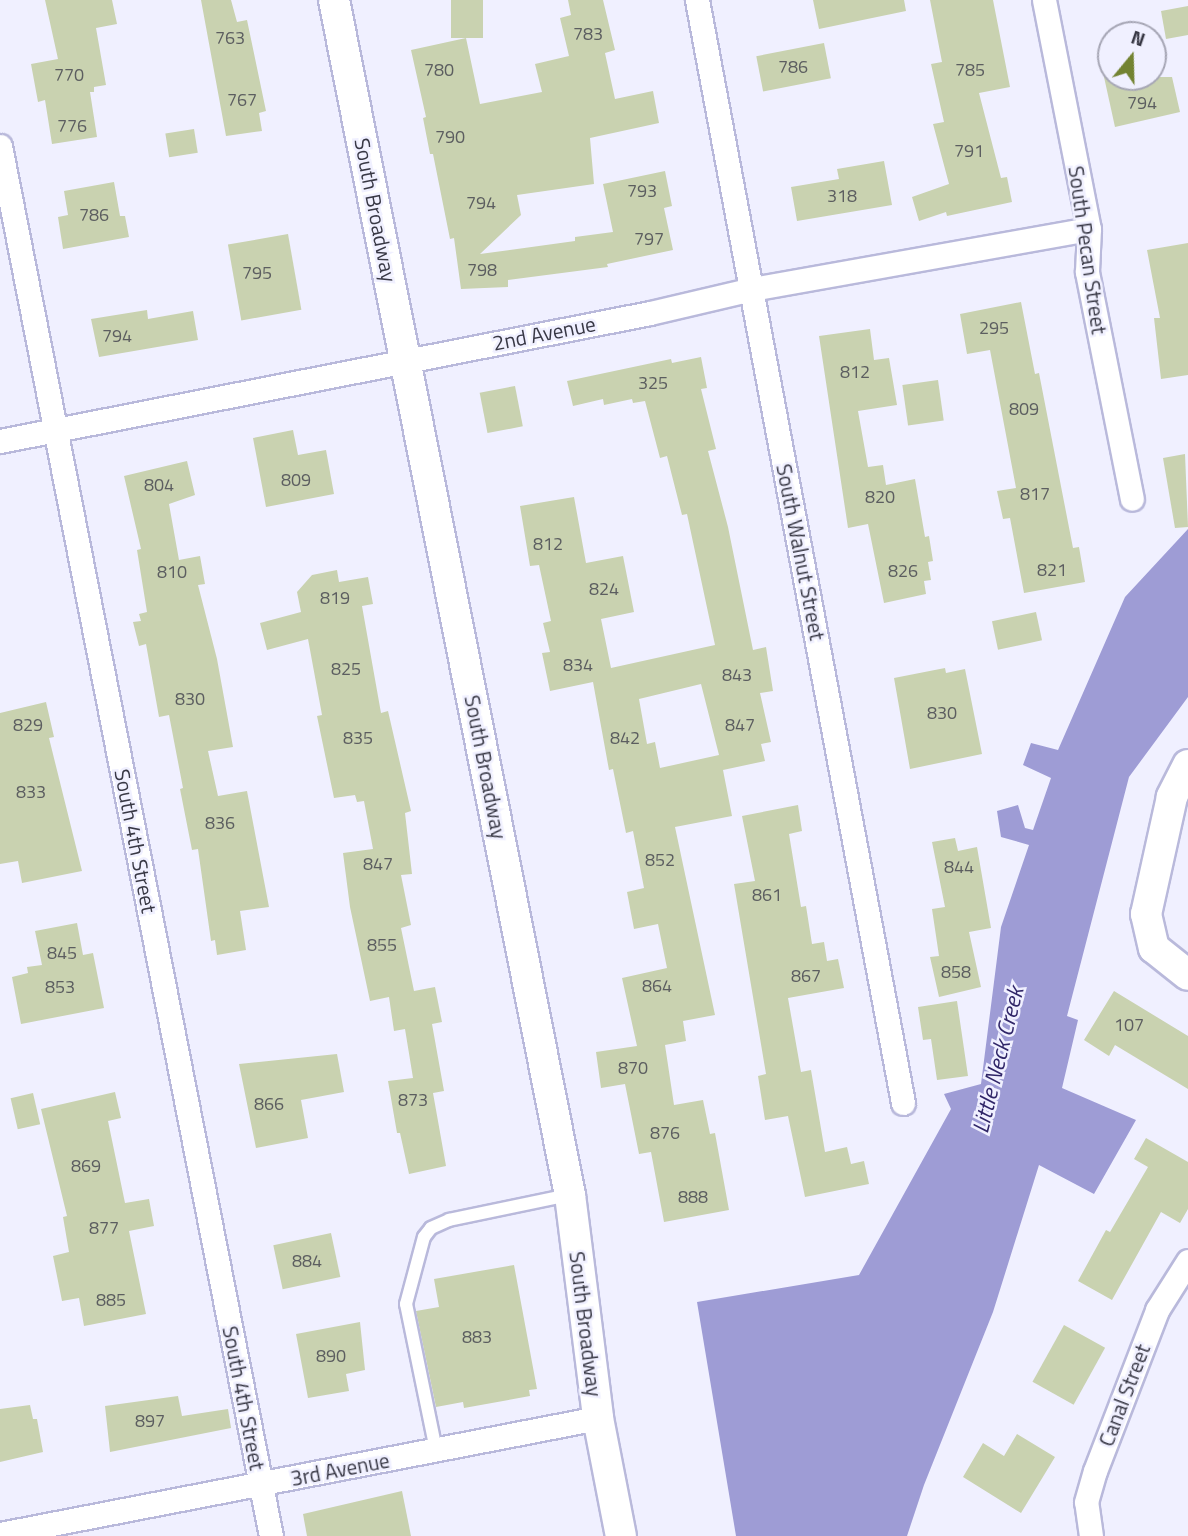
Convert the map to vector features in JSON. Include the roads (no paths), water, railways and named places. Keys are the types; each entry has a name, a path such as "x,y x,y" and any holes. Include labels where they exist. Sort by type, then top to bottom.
{"street":[{"name":"South Broadway","path":"334,0 570,1195 598,1418 621,1536"},
{"name":"South Walnut Street","path":"697,0 904,1103"},
{"name":"South Pecan Street","path":"1044,0 1089,229 1087,272 1132,499"},
{"name":"South 4th Street","path":"0,146 271,1536"},
{"name":"2nd Avenue","path":"0,441 650,313 752,289 1089,229"},
{"path":"1188,765 1172,797 1146,914 1154,948 1166,961 1188,975"},
{"name":"Canal Street","path":"1091,1536 1086,1503 1095,1471 1157,1310 1188,1261"},
{"name":"3rd Avenue","path":"0,1534 598,1418"}],"lane":[{"path":"436,1450 406,1304 424,1237 431,1228 449,1220 570,1195"}],"water":[{"name":"Little Neck Creek","path":"1188,529 1188,697 1129,777 1067,1016 1078,1020 1062,1088 1136,1120 1094,1194 1039,1165 993,1312 924,1485 907,1536 736,1536 697,1302 859,1275 951,1109 944,1094 981,1084 1001,927 1029,845 1001,837 997,811 1018,805 1025,828 1033,830 1051,778 1023,765 1031,743 1058,750 1125,597"}]}
